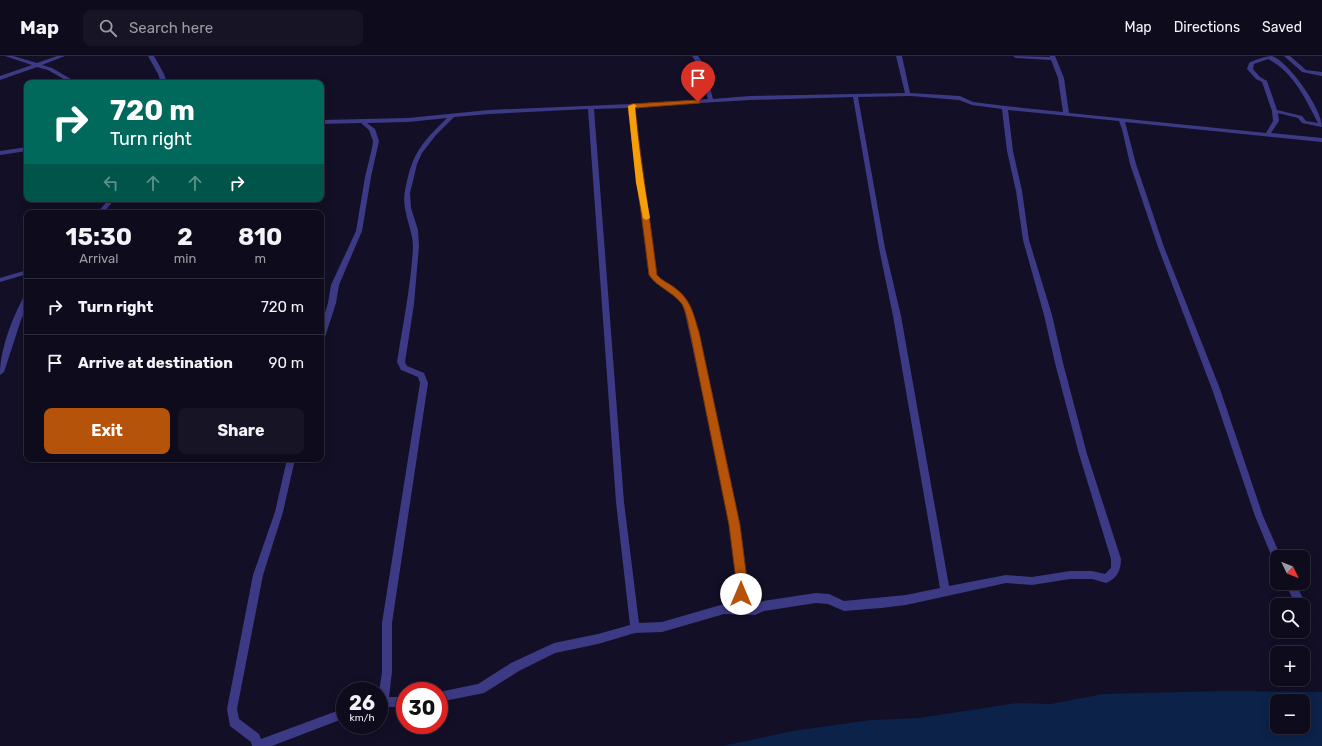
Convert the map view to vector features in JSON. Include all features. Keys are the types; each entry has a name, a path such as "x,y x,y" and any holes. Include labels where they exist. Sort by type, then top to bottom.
{"street":[{"path":"8,56 36,64 56,72 69,80"},
{"path":"0,78 62,56"},
{"path":"151,56 163,80"},
{"path":"696,56 701,65 711,101"},
{"path":"899,56 906,90 909,95"},
{"path":"1016,56 1052,58 1061,78 1066,113"},
{"path":"1287,56 1304,71 1322,74"},
{"path":"1268,134 1276,121 1275,111 1264,81 1258,78 1250,69 1252,63 1269,57 1279,62 1287,69 1322,125"},
{"path":"324,122 408,120 489,112 631,106 750,98 921,94 960,98 970,102 1005,108 1322,140"},
{"path":"855,96 882,248 897,316 945,591"},
{"path":"631,106 653,275 657,280 681,297 686,304 689,313 734,525 742,580 740,588 741,594 744,603 755,610"},
{"path":"591,108 620,502 635,628"},
{"path":"448,695 480,689 515,667 554,648 598,639 635,628 662,627 724,609 755,610 763,606 816,598 829,599 844,606 881,603 906,600 1006,579 1032,581 1078,575 1092,575 1106,579 1114,573 1117,566 1116,559 1083,454 1046,308 1026,240 1010,151 1005,108"},
{"path":"1275,111 1300,117 1304,122 1322,125"},
{"path":"386,682 388,672 387,623 424,383 421,375 404,368 401,362 410,304 416,246 414,230 408,208 407,193 414,164 419,153 434,134 452,116"},
{"path":"1121,119 1125,128 1132,164 1160,247 1166,258 1216,389 1259,516 1273,550"},
{"path":"324,328 332,303 335,285 359,231 368,177 375,148 376,141 372,129 362,121"},
{"path":"0,152 24,149"},
{"path":"103,210 109,202"},
{"path":"0,280 24,273"},
{"path":"0,372 17,320 24,305"},
{"path":"290,462 281,505 258,575 232,709 234,722 255,738 258,745 336,715"}],"water":[{"path":"1224,691 1322,692 1322,746 722,746 793,731 871,720 919,718 1017,703 1051,704 1103,694"}],"slow traffic":[{"path":"634,106 631,106 640,183 646,218"}],"route":[{"path":"698,102 631,106 653,275 657,280 681,297 686,304 689,313 734,525 742,580 740,588 741,594"}]}
